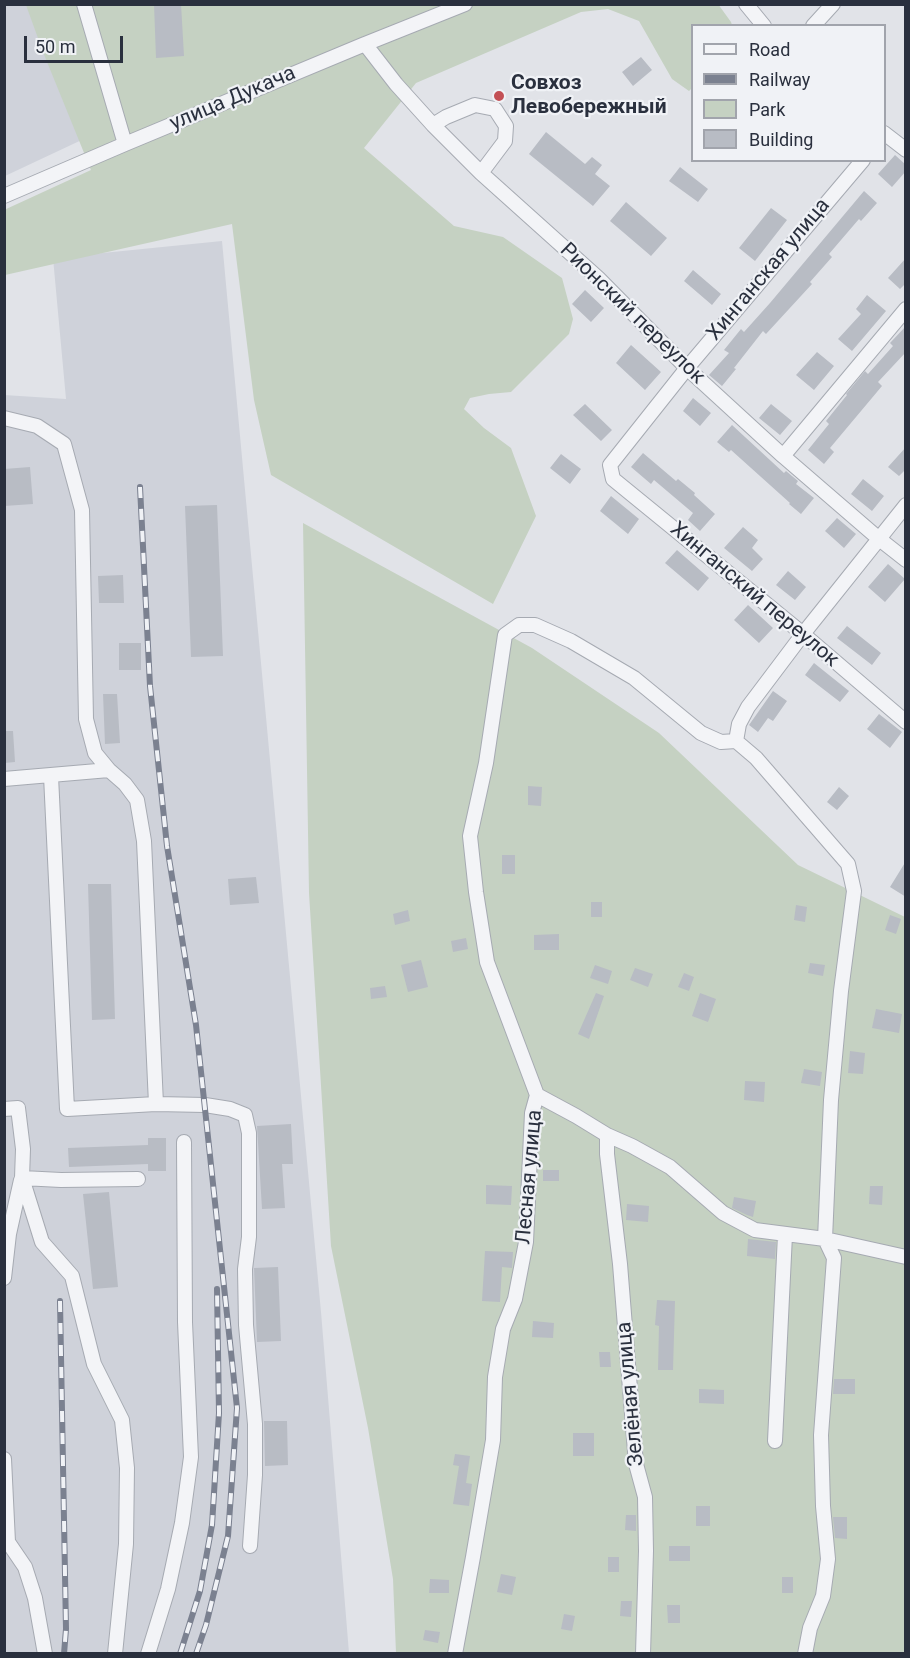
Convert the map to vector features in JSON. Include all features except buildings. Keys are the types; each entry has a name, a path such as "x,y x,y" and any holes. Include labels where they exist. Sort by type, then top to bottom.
{"street":[{"path":"84,4 125,144"},
{"name":"улица Дукача","path":"4,196 465,4"},
{"path":"746,4 762,24"},
{"path":"815,24 833,4"},
{"path":"365,44 396,84 433,125 475,105 495,109 506,126 505,141 481,173"},
{"name":"Рионский переулок","path":"433,125 481,173 598,278 687,368 783,456 906,560"},
{"path":"886,135 906,150"},
{"name":"Хинганская улица","path":"610,465 687,368 861,162"},
{"path":"783,456 906,309"},
{"path":"4,418 37,426 64,444 82,510 86,719 95,753 137,800 144,842 156,1104"},
{"name":"Хинганский переулок","path":"610,465 613,479 803,634 906,722"},
{"path":"805,1653 810,1628 823,1596 828,1559 821,1435 834,1258 825,1239 831,1100 841,991 854,891 848,864 756,758 736,741 739,724 748,707 906,505"},
{"name":"Лесная улица","path":"455,1653 493,1440 495,1377 503,1329 515,1299 526,1242 532,1113 537,1095 487,962 470,836 486,763 506,635 519,625 535,626 571,641 634,678 701,733 720,742 736,741"},
{"path":"4,779 109,770"},
{"path":"51,776 67,1109 156,1104 230,1109 245,1115 249,1133 249,1237 245,1269 246,1325 255,1424 255,1475 250,1546"},
{"path":"537,1095 607,1135 670,1167 723,1213 755,1230 825,1239 906,1257"},
{"path":"4,1109 18,1108 23,1149 21,1178 9,1234 4,1278"},
{"name":"Зелёная улица","path":"607,1135 636,1464 645,1497 643,1653"},
{"path":"148,1653 168,1589 182,1523 191,1457 185,1322 184,1142"},
{"path":"21,1178 138,1179"},
{"path":"21,1178 42,1242 72,1276 94,1364 122,1420 127,1468 126,1544 115,1653"},
{"path":"776,1440 784,1235"},
{"path":"4,1459 6,1546 25,1567 35,1598 45,1653"}],"shaded area":[{"path":"4,5 40,5 88,137 5,176"},
{"path":"222,241 321,1312 349,1653 5,1653 4,395 66,399 53,258"}],"green space":[{"path":"718,4 732,24 691,24 691,89 689,91 672,79 639,21 608,9 581,12 416,83 364,148 454,226 503,237 562,278 573,319 569,334 511,392 470,398 464,409 484,428 511,448 536,516 493,604 271,475 254,400 232,224 5,275 4,210 91,170 26,5"},
{"path":"303,523 532,648 659,733 798,865 905,917 905,1653 396,1653 393,1579 368,1428 331,1246 309,893"}],"railway":[{"path":"140,487 150,686 167,846 196,1025 237,1408 228,1536 206,1625 196,1654"},
{"path":"180,1654 200,1591 212,1525 219,1413 217,1289"},
{"path":"60,1301 66,1629 64,1654"}],"place":[{"name":"Совхоз Левобережный","path":"499,96"}]}
